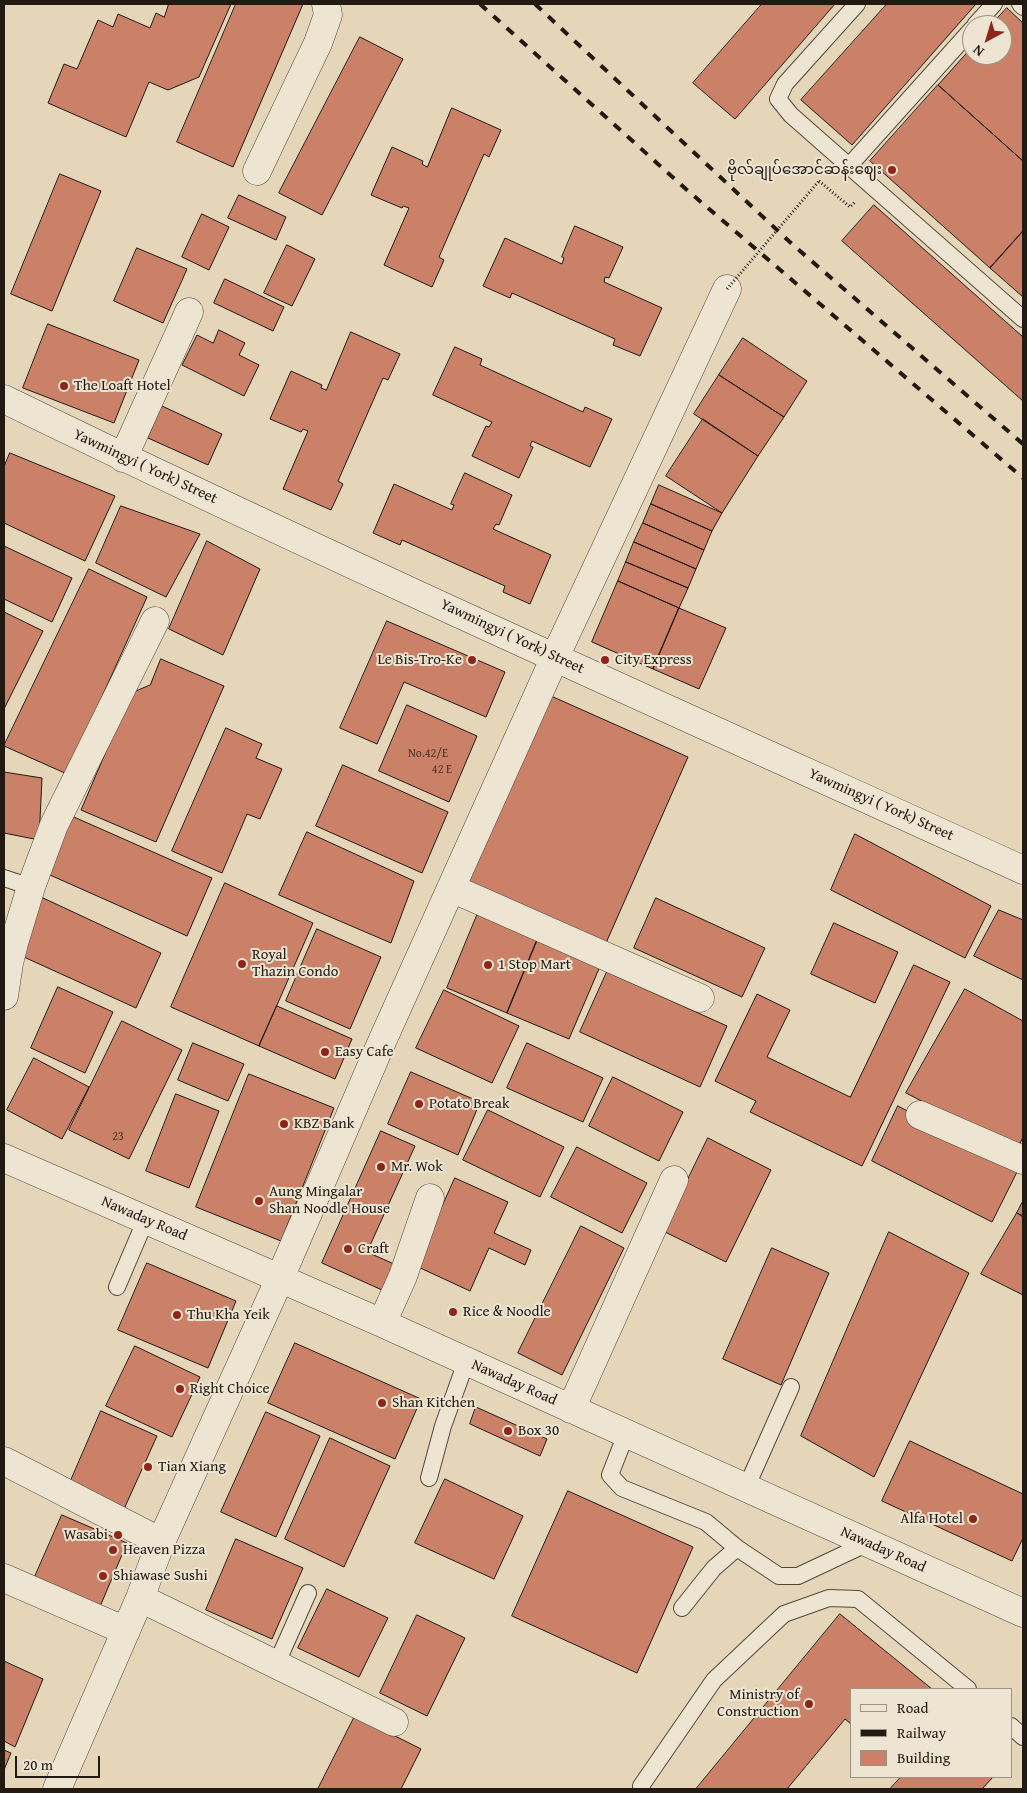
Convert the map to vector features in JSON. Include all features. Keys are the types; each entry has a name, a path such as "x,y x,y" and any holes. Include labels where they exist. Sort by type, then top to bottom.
{"street":[{"path":"257,171 318,44 328,14 326,4"},
{"path":"57,1789 140,1598 161,1542 280,1278 380,1046 555,657 726,290"},
{"path":"123,458 189,312"},
{"name":"Yawmingyi ( York) Street","path":"8,409 123,458 1023,870"},
{"path":"4,996 9,962 31,887 54,825 155,621"},
{"path":"451,888 700,998"},
{"path":"920,1116 1023,1160"},
{"name":"Nawaday Road","path":"4,1158 382,1323 1023,1613"},
{"path":"571,1409 674,1180"},
{"path":"382,1323 404,1276 430,1198"},
{"path":"4,1461 161,1542"},
{"path":"4,1578 126,1631"},
{"path":"140,1598 394,1722"}],"lane":[{"path":"857,4 785,84 778,99 791,116 1023,320"},
{"path":"984,15 994,4"},
{"path":"1020,4 1023,7"},
{"path":"849,166 962,40"},
{"path":"4,878 31,887"},
{"path":"117,1287 146,1219"},
{"path":"429,1478 443,1426 466,1362"},
{"path":"746,1488 791,1387"},
{"path":"626,1434 610,1475 622,1488 706,1522 737,1548 779,1576 798,1576 868,1543"},
{"path":"682,1608 714,1568 737,1548"},
{"path":"276,1664 308,1592"},
{"path":"642,1789 641,1786 714,1680 784,1614 829,1598 858,1599 967,1688"},
{"path":"1012,1727 1023,1737"}],"path":[{"path":"726,290 819,181 850,207"}],"building":[{"path":"169,4 231,4 199,77 168,90 149,82 126,137 48,103 64,64 77,69 98,20 113,27 118,14 150,28 156,13 164,17"},
{"path":"236,4 303,4 233,167 177,142"},
{"path":"762,4 835,4 735,119 693,83"},
{"path":"887,4 976,4 966,15 962,15 962,20 852,145 801,100"},
{"path":"1007,8 1023,23 1023,161 938,85 962,58 962,65 1012,65 1012,15 1000,15"},
{"path":"360,37 403,59 322,215 279,193"},
{"path":"938,85 1023,161 1023,231 990,268 870,161"},
{"path":"452,108 501,130 489,157 484,154 439,257 444,260 432,287 384,265 409,208 403,206 402,208 371,195 392,147 423,161 422,164 427,167"},
{"path":"60,174 101,191 52,311 11,294"},
{"path":"239,195 286,217 276,240 228,218"},
{"path":"874,205 1023,337 1023,401 842,241"},
{"path":"202,214 229,227 209,270 182,257"},
{"path":"575,226 623,247 609,278 605,277 604,282 662,308 640,356 613,345 615,339 512,293 510,298 483,286 505,238 562,264 564,258 562,257"},
{"path":"1023,231 1023,297 990,268"},
{"path":"287,245 315,259 292,306 264,293"},
{"path":"137,248 187,269 163,323 114,301"},
{"path":"225,279 284,307 273,331 214,303"},
{"path":"48,324 139,360 114,423 23,388"},
{"path":"219,330 245,343 239,355 259,365 244,396 182,365 197,335 213,343"},
{"path":"351,332 400,354 388,380 383,378 338,481 343,484 331,510 283,489 308,431 303,429 301,432 270,419 291,371 322,385 321,388 326,390"},
{"path":"743,338 807,381 784,417 719,375"},
{"path":"455,347 482,359 480,365 583,412 585,407 612,419 590,467 532,441 530,446 533,447 519,478 472,456 486,426 489,427 492,422 433,395"},
{"path":"719,375 784,417 758,456 694,414"},
{"path":"162,406 222,434 208,465 148,438"},
{"path":"703,419 758,456 722,513 666,476"},
{"path":"10,453 115,496 85,561 4,523 4,467"},
{"path":"465,473 512,495 499,525 496,524 493,529 551,555 530,604 503,592 505,586 402,540 400,545 373,533 394,484 452,510 454,505 451,504"},
{"path":"659,485 722,513 712,531 651,504"},
{"path":"651,504 712,531 704,550 643,523"},
{"path":"121,506 200,534 166,597 96,563"},
{"path":"643,523 704,550 696,569 634,542"},
{"path":"207,541 260,569 223,655 169,629"},
{"path":"634,542 696,569 688,588 626,562"},
{"path":"4,546 72,578 52,622 4,599"},
{"path":"626,562 688,588 679,608 618,581"},
{"path":"89,569 147,597 67,774 4,746"},
{"path":"618,581 679,608 653,669 592,642"},
{"path":"679,608 726,628 699,689 653,669"},
{"path":"4,612 43,631 4,709"},
{"path":"387,621 505,672 486,717 404,682 377,744 340,728"},
{"path":"161,659 224,686 156,842 81,810 131,693 150,685"},
{"path":"551,696 688,757 606,943 469,883"},
{"path":"407,705 477,736 449,802 379,771"},
{"path":"226,728 262,744 256,758 282,769 260,819 247,814 222,873 172,851"},
{"path":"343,765 448,812 422,873 316,826"},
{"path":"4,772 42,778 39,840 4,833"},
{"path":"67,814 212,878 187,936 41,871"},
{"path":"307,832 414,881 391,943 279,895"},
{"path":"855,834 991,906 965,958 831,890"},
{"name":"Royal Thazin Condo","path":"225,883 313,923 259,1046 171,1007"},
{"path":"41,897 161,953 136,1008 15,953"},
{"path":"656,898 765,948 742,997 634,948"},
{"path":"999,910 1023,920 1023,980 974,956"},
{"path":"478,913 538,938 507,1013 447,988"},
{"path":"834,923 898,952 875,1003 811,974"},
{"path":"317,929 381,957 350,1029 286,1001"},
{"path":"538,938 601,964 569,1039 507,1013"},
{"path":"914,965 950,982 862,1166 750,1112 756,1101 715,1081 757,994 790,1010 767,1057 850,1097"},
{"path":"607,972 727,1026 700,1087 580,1032"},
{"path":"58,987 113,1012 85,1073 31,1048"},
{"path":"965,989 1023,1021 1023,1137 1017,1150 906,1093"},
{"path":"444,990 519,1026 492,1083 416,1048"},
{"path":"277,1006 352,1039 335,1079 259,1046"},
{"path":"122,1021 182,1050 129,1159 69,1130"},
{"path":"193,1043 244,1064 228,1101 178,1080"},
{"path":"527,1043 603,1078 583,1122 507,1088"},
{"path":"34,1058 89,1087 62,1139 7,1110"},
{"path":"411,1072 480,1102 458,1155 388,1124"},
{"path":"249,1074 334,1108 281,1241 196,1207"},
{"path":"613,1077 683,1112 659,1161 589,1126"},
{"path":"176,1094 219,1111 189,1188 146,1171"},
{"path":"898,1106 1018,1170 992,1222 872,1161"},
{"path":"488,1110 564,1147 540,1197 463,1160"},
{"path":"381,1131 415,1146 367,1252 394,1264 382,1290 322,1263"},
{"path":"708,1138 771,1170 726,1262 663,1231"},
{"path":"577,1147 647,1183 622,1233 551,1197"},
{"path":"455,1178 508,1202 494,1233 531,1250 525,1265 489,1248 470,1291 416,1266"},
{"path":"1023,1201 1023,1216 1017,1213"},
{"path":"1017,1213 1023,1217 1023,1295 981,1274"},
{"path":"581,1226 624,1248 562,1375 518,1353"},
{"path":"889,1232 969,1273 874,1477 801,1436"},
{"path":"772,1248 829,1273 781,1385 723,1359"},
{"name":"Thu Kha Yeik","path":"147,1263 236,1301 208,1368 118,1330"},
{"path":"295,1343 421,1399 395,1459 268,1403"},
{"path":"135,1346 200,1377 172,1437 106,1406"},
{"name":"Box 30","path":"476,1407 547,1439 540,1456 470,1424"},
{"path":"101,1411 157,1436 124,1509 69,1485"},
{"path":"266,1412 320,1436 276,1537 221,1512"},
{"path":"330,1438 390,1466 344,1567 285,1539"},
{"name":"Alfa Hotel","path":"910,1441 1023,1494 1023,1538 1012,1561 882,1501"},
{"path":"445,1479 523,1516 494,1579 415,1543"},
{"path":"568,1491 693,1547 637,1673 512,1616"},
{"path":"62,1515 127,1543 96,1616 30,1588"},
{"path":"236,1539 303,1568 272,1639 206,1610"},
{"path":"327,1589 388,1618 359,1677 298,1648"},
{"name":"Ministry of Construction","path":"840,1614 931,1688 850,1688 850,1723 845,1719 787,1789 696,1789"},
{"path":"417,1615 465,1638 427,1716 380,1693"},
{"path":"4,1661 43,1679 15,1747 4,1741"},
{"path":"355,1716 421,1749 401,1789 318,1789"},
{"path":"4,1750 11,1753 4,1770"},
{"path":"900,1778 992,1778 982,1789 890,1789"}],"railway":[{"path":"480,4 687,190 1023,478"},
{"path":"535,4 792,244 1023,444"}],"place":[{"name":"ဗိုလ်ချုပ်အောင်ဆန်းဈေး","path":"892,170"},
{"name":"The Loaft Hotel","path":"64,386"},
{"name":"Le Bis-Tro-Ke","path":"472,660"},
{"name":"City Express","path":"605,660"},
{"name":"Royal Thazin Condo","path":"242,964"},
{"name":"1 Stop Mart","path":"488,965"},
{"name":"Easy Cafe","path":"325,1052"},
{"name":"Potato Break","path":"419,1104"},
{"name":"KBZ Bank","path":"284,1124"},
{"name":"Mr. Wok","path":"381,1167"},
{"name":"Aung Mingalar Shan Noodle House","path":"259,1201"},
{"name":"Craft","path":"348,1249"},
{"name":"Rice & Noodle","path":"453,1312"},
{"name":"Thu Kha Yeik","path":"177,1315"},
{"name":"Right Choice","path":"180,1389"},
{"name":"Shan Kitchen","path":"382,1403"},
{"name":"Box 30","path":"508,1431"},
{"name":"Tian Xiang","path":"148,1467"},
{"name":"Alfa Hotel","path":"973,1519"},
{"name":"Wasabi","path":"118,1535"},
{"name":"Heaven Pizza","path":"113,1550"},
{"name":"Shiawase Sushi","path":"103,1576"},
{"name":"Ministry of Construction","path":"809,1704"}]}
